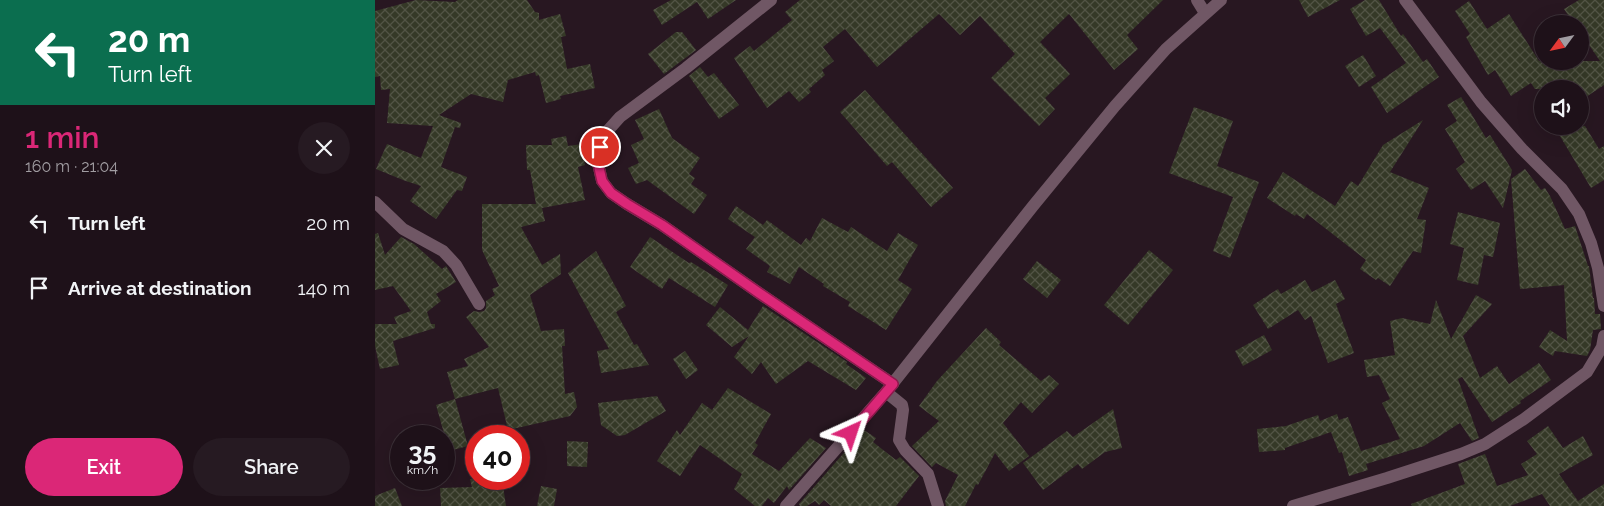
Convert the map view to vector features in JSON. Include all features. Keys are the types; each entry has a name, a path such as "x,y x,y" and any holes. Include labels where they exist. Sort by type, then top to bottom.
{"street":[{"path":"771,0 686,68 620,117 603,136 597,159 602,181 611,193 662,225 759,293 889,388 903,410 899,440 927,474 938,506"},
{"path":"1197,0 1205,13"},
{"path":"786,506 889,388 1115,106 1166,49 1221,0"},
{"path":"1405,0 1481,102 1522,149 1562,189 1579,214 1591,243 1598,268 1604,306"},
{"path":"375,202 403,228 443,251 456,265 479,304"},
{"path":"1293,506 1397,475 1485,444 1524,419 1587,372 1602,347 1604,336"}],"building":[{"path":"416,0 455,2 458,0 527,0 535,12 539,13 539,20 560,14 566,36 561,37 567,69 590,64 595,88 560,96 561,99 546,103 539,75 536,76 535,72 508,80 503,102 471,94 439,115 461,123 460,128 455,127 441,167 467,177 462,191 457,190 436,219 410,201 421,186 376,169 387,144 421,158 433,126 387,123 390,89 381,90 380,76 375,77 375,11"},
{"path":"671,0 736,0 708,19 697,2 662,25 653,10"},
{"path":"800,0 1163,0 1127,35 1138,49 1114,70 1069,14 1040,42 1070,74 1045,98 1055,109 1039,126 991,78 1015,54 980,16 960,35 939,14 877,67 845,29 823,47 834,61 822,70 825,75 809,89 811,92 799,102 789,91 767,108 734,58 750,46 754,51 792,20 785,12"},
{"path":"1299,0 1340,0 1308,17"},
{"path":"1365,0 1379,0 1401,36 1403,34 1423,62 1427,59 1439,77 1387,113 1371,87 1406,63 1380,28 1366,36 1350,9"},
{"path":"1579,0 1604,0 1604,85 1589,95 1589,80 1534,80 1534,88 1531,83 1511,96 1495,70 1488,75 1466,37 1470,34 1455,11 1469,1 1487,29 1509,14 1534,53 1534,70 1589,70 1589,61 1600,61 1589,45 1589,15 1568,15 1564,9"},
{"path":"676,32 682,32 696,50 664,74 648,54"},
{"path":"1363,55 1376,76 1359,87 1345,66"},
{"path":"700,67 708,77 714,73 739,105 719,119 689,76"},
{"path":"865,90 953,188 931,207 892,162 887,166 840,112"},
{"path":"1461,97 1486,138 1490,135 1512,170 1503,208 1485,181 1471,190 1456,169 1465,162 1445,129 1457,121 1447,105"},
{"path":"1194,107 1233,121 1217,166 1259,182 1230,258 1213,251 1233,197 1169,173"},
{"path":"659,109 672,138 700,158 689,174 695,178 691,184 707,195 694,214 647,180 636,184 628,168 639,163 631,145 644,139 635,120"},
{"path":"1423,120 1390,172 1429,188 1417,219 1426,220 1421,253 1413,251 1390,286 1378,278 1376,280 1360,269 1366,260 1307,214 1304,219 1296,214 1295,216 1267,198 1283,172 1335,206 1351,181 1358,186 1383,145"},
{"path":"1589,133 1599,149 1604,146 1604,180 1591,188 1559,135 1589,135"},
{"path":"566,136 568,146 582,144 585,165 578,167 585,200 542,208 545,221 521,227 542,265 560,254 561,274 530,295 541,331 564,329 565,346 562,346 565,394 574,392 577,407 570,416 530,425 507,425 498,388 455,399 447,372 468,366 464,359 489,347 466,317 474,311 484,311 486,301 495,295 492,289 499,286 482,250 482,204 536,204 530,170 527,170 526,145 552,145 551,139"},
{"path":"1525,169 1541,190 1545,188 1565,229 1575,226 1589,266 1595,314 1600,314 1601,329 1593,330 1590,350 1587,356 1555,351 1553,356 1539,347 1550,330 1567,341 1564,285 1520,289 1511,179"},
{"path":"736,206 763,225 767,220 801,245 806,238 810,241 822,218 848,232 851,227 887,251 898,233 918,245 898,280 912,289 886,330 848,306 850,302 823,286 824,284 799,267 790,284 767,272 770,266 746,249 755,237 728,219"},
{"path":"1458,212 1500,223 1493,257 1484,255 1478,285 1457,280 1464,248 1450,244"},
{"path":"378,233 385,255 401,237 414,244 442,269 446,266 456,282 436,294 441,301 427,312 431,324 435,324 435,328 393,341 399,365 380,369 375,346 375,324 397,324 394,317 411,311 393,286 375,290 375,234"},
{"path":"650,237 689,263 691,262 728,285 715,307 669,278 662,289 630,267"},
{"path":"1149,250 1173,270 1128,325 1104,305"},
{"path":"596,251 626,306 616,312 634,345 637,344 649,365 601,373 597,351 609,349 568,273"},
{"path":"1037,261 1061,280 1047,298 1023,279"},
{"path":"1305,280 1312,292 1335,280 1345,299 1336,304 1354,353 1328,363 1311,316 1305,320 1298,310 1268,329 1253,305 1278,289 1281,294"},
{"path":"1476,295 1492,304 1463,336 1480,378 1497,366 1509,384 1539,363 1551,380 1492,422 1462,377 1458,379 1479,438 1472,441 1460,423 1424,446 1366,464 1368,470 1349,476 1342,452 1339,453 1331,432 1285,448 1285,450 1259,452 1257,429 1286,426 1318,415 1320,421 1337,414 1339,420 1348,417 1361,451 1400,439 1382,403 1390,399 1379,375 1367,377 1364,360 1395,355 1390,321 1402,318 1430,324 1436,300 1451,339"},
{"path":"763,306 847,362 846,364 866,378 856,390 808,361 776,384 761,362 752,374 734,357 749,336 732,347 706,325 720,307 748,330"},
{"path":"986,328 1001,342 999,345 1041,381 1049,375 1059,384 1032,413 1021,402 1003,423 1029,456 1009,471 995,453 965,506 946,506 945,501 958,475 936,463 932,467 912,446 939,421 919,406 937,381"},
{"path":"1264,335 1272,350 1243,366 1235,351"},
{"path":"685,351 698,370 686,379 673,359"},
{"path":"728,388 771,414 755,443 758,445 752,454 779,471 810,438 826,448 789,490 787,486 774,503 768,498 762,506 755,506 734,489 742,474 700,445 680,476 657,461 677,430 680,435 702,403 712,410"},
{"path":"657,396 666,411 625,435 617,436 601,425 598,403"},
{"path":"455,399 465,435 465,447 455,449 455,425 442,425 436,405"},
{"path":"1113,409 1122,448 1105,452 1082,469 1078,464 1043,490 1023,463 1067,431 1073,437"},
{"path":"1548,426 1563,448 1583,436 1593,455 1559,474 1578,501 1604,484 1604,506 1550,506 1542,494 1510,506 1412,506 1411,504 1465,484 1458,464 1485,454 1497,486 1528,475 1521,464 1537,454 1527,441"},
{"path":"864,430 876,438 873,442 896,460 900,457 919,476 896,506 831,506 824,500 819,505 815,501 807,506 800,506 799,504"},
{"path":"567,441 588,442 587,467 567,466"},
{"path":"541,486 557,489 554,506 537,506"},
{"path":"465,487 465,490 504,490 506,506 441,506 440,490 455,490 455,488"},
{"path":"390,490 396,490 402,506 375,506 375,496"}],"route":[{"path":"600,147 597,159 602,181 611,193 662,225 893,384 851,433"}]}
